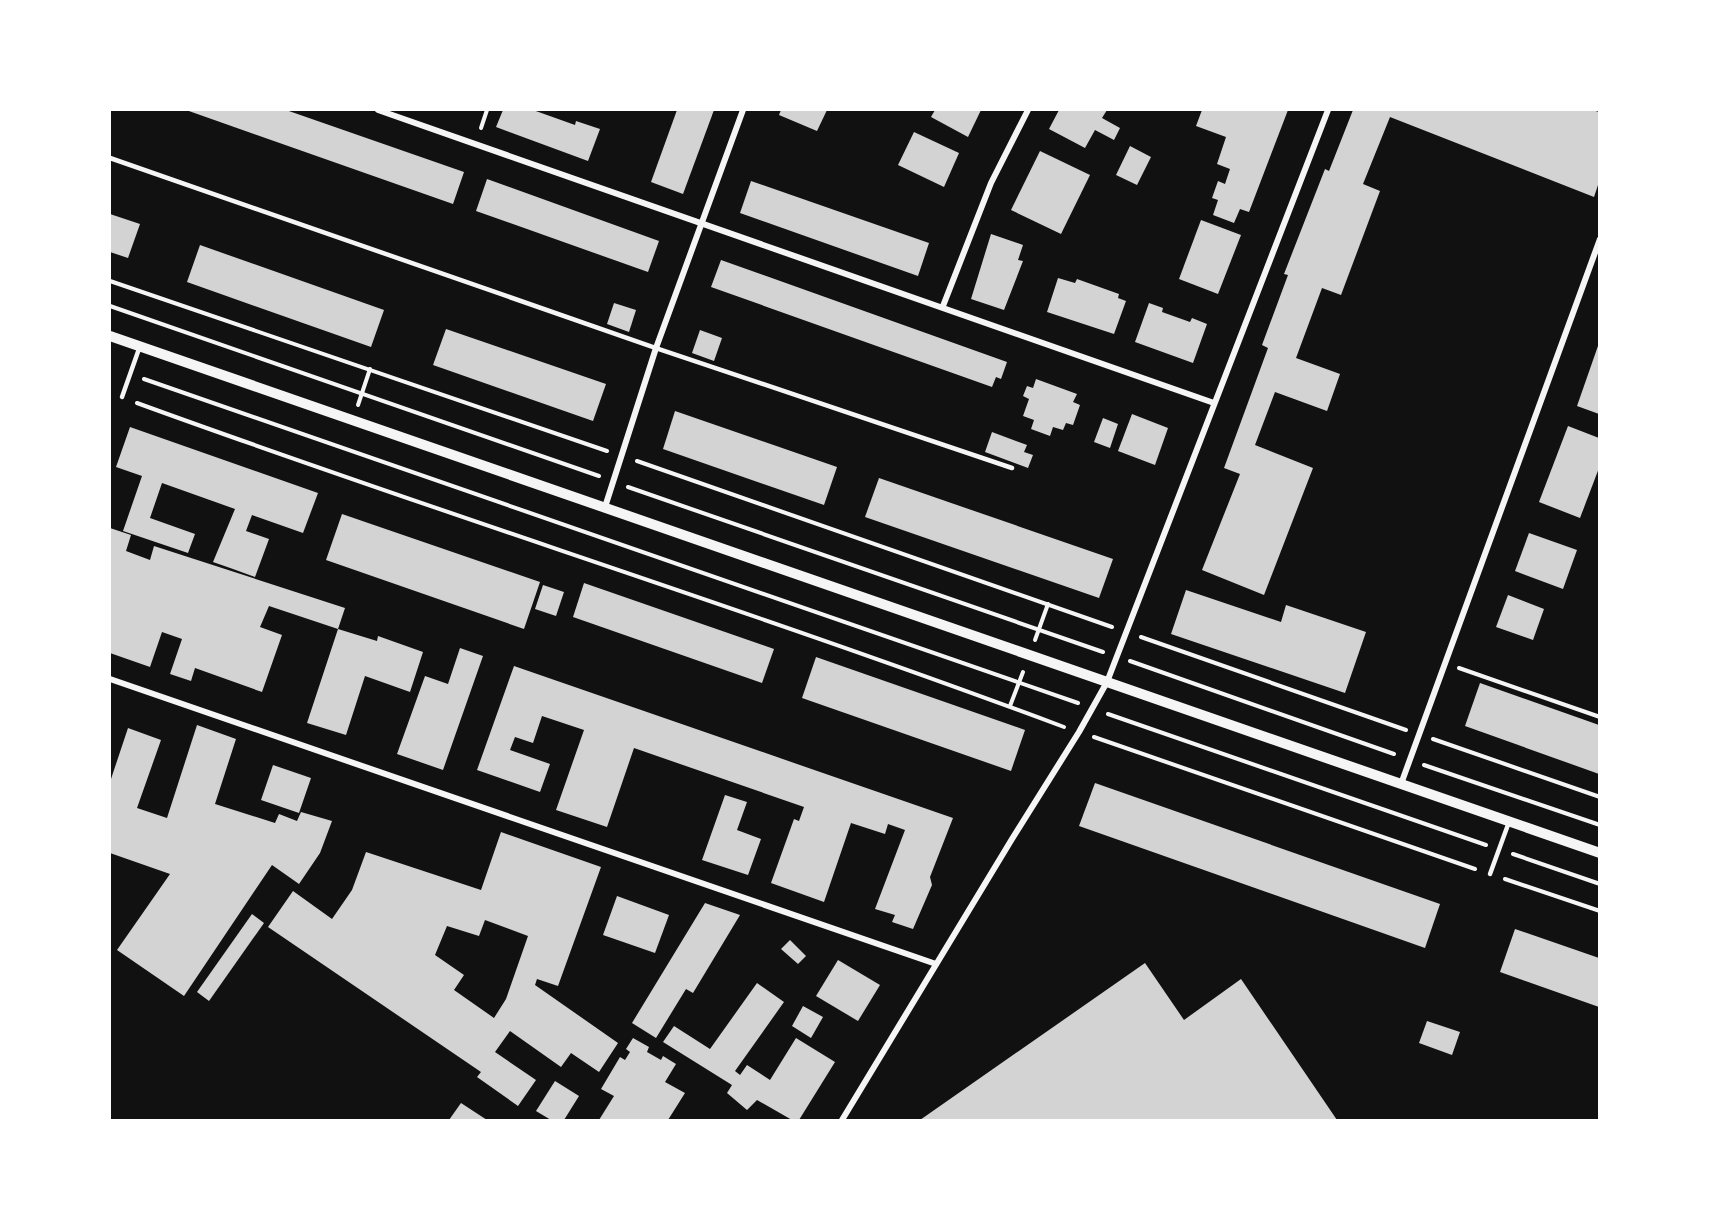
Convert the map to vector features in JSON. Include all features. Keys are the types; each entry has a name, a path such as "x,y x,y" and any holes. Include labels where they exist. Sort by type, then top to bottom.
{"street":[{"path":"378,110 943,306 1214,403"},
{"path":"605,507 656,348 743,110"},
{"path":"943,306 991,183 1028,110"},
{"path":"842,1120 1079,732 1107,682 1328,110"},
{"path":"1401,785 1599,238"},
{"path":"110,336 1599,853"},
{"path":"110,679 936,964"}],"lane":[{"path":"110,158 656,348 1012,468"},
{"path":"122,397 140,346"},
{"path":"1490,874 1509,822"}],"path":[{"path":"110,281 370,369 1599,797"},
{"path":"110,306 1599,825"},
{"path":"353,420 370,369"},
{"path":"130,374 1599,884"},
{"path":"122,397 334,475 567,553 1599,911"},
{"path":"1445,663 1599,717"}],"building":[{"path":"186,110 286,110 464,172 453,204"},
{"path":"503,110 533,110 575,125 576,121 600,129 588,161 496,127"},
{"path":"677,110 714,110 683,194 651,182"},
{"path":"781,110 827,110 817,131 779,115"},
{"path":"935,110 981,110 968,137 931,117"},
{"path":"1059,110 1107,110 1102,118 1120,128 1114,140 1095,130 1085,148 1049,129"},
{"path":"1202,110 1288,110 1249,212 1240,209 1234,223 1213,215 1218,200 1212,198 1218,181 1225,184 1230,169 1217,164 1226,137 1196,126"},
{"path":"1353,110 1592,110 1599,112 1599,182 1594,197 1390,117 1363,184 1380,191 1341,295 1322,288 1296,358 1340,374 1327,411 1275,392 1255,445 1313,468 1264,595 1202,570 1240,474 1224,468 1268,348 1262,345 1288,275 1284,274 1325,169 1329,171"},
{"path":"914,132 959,153 944,187 898,165"},
{"path":"1130,146 1151,157 1137,185 1116,175"},
{"path":"1040,151 1090,175 1061,234 1011,210"},
{"path":"487,179 659,241 648,272 476,211"},
{"path":"751,181 929,243 918,276 740,213"},
{"path":"110,214 140,224 128,258 110,252"},
{"path":"1201,220 1241,235 1218,294 1179,279"},
{"path":"991,234 1023,245 1018,260 1023,261 1004,310 971,299"},
{"path":"200,245 384,310 371,347 187,282"},
{"path":"721,260 1007,362 1001,379 996,377 992,387 711,287"},
{"path":"1058,278 1075,283 1077,279 1119,294 1118,298 1126,301 1114,334 1047,312"},
{"path":"614,303 636,310 629,332 607,324"},
{"path":"1149,303 1163,308 1162,312 1190,322 1192,318 1207,324 1193,363 1135,342"},
{"path":"446,329 606,384 593,421 433,365"},
{"path":"700,330 722,338 714,361 692,353"},
{"path":"1599,343 1599,414 1577,406"},
{"path":"1036,379 1077,394 1073,402 1080,405 1073,425 1066,423 1063,430 1053,427 1050,436 1031,429 1034,420 1023,416 1029,399 1023,396 1027,386 1033,388"},
{"path":"675,411 837,467 824,505 663,449"},
{"path":"1132,414 1168,428 1155,465 1118,451"},
{"path":"1103,418 1118,424 1110,448 1094,442"},
{"path":"1568,426 1599,438 1599,468 1580,518 1539,502"},
{"path":"130,427 318,493 303,533 252,515 246,531 269,539 255,577 213,562 235,509 162,483 150,518 195,534 188,553 123,531 142,476 116,467"},
{"path":"992,432 1027,445 1024,452 1033,455 1028,468 985,452"},
{"path":"879,478 1113,559 1099,598 865,517"},
{"path":"342,514 540,582 524,629 326,560"},
{"path":"110,528 131,535 126,551 150,560 154,546 345,608 338,629 269,606 260,627 282,635 262,692 195,668 191,681 170,674 182,639 162,632 150,667 110,653"},
{"path":"1529,533 1577,550 1563,589 1515,571"},
{"path":"584,583 774,649 762,683 573,617"},
{"path":"543,585 564,592 556,616 535,609"},
{"path":"1186,590 1281,622 1286,605 1366,632 1345,693 1171,634"},
{"path":"1508,595 1544,609 1533,640 1496,627"},
{"path":"338,629 377,641 378,636 423,652 410,692 365,676 346,735 307,723"},
{"path":"460,648 483,656 443,770 397,754 425,676 448,684"},
{"path":"816,657 1025,730 1011,771 802,698"},
{"path":"514,666 953,818 930,877 932,885 913,929 892,922 895,915 875,909 905,830 888,824 885,834 851,823 824,902 771,883 794,819 799,821 804,807 634,748 607,827 556,810 584,730 542,716 533,743 515,737 510,750 550,764 540,792 477,770"},
{"path":"1480,683 1599,725 1599,774 1465,726"},
{"path":"197,725 236,739 215,804 275,823 279,814 297,821 301,812 332,821 320,853 299,884 272,865 184,996 117,950 170,874 110,853 110,782 128,728 161,740 137,808 167,818"},
{"path":"273,765 311,778 299,813 261,800"},
{"path":"1095,783 1440,904 1425,948 1079,826"},
{"path":"725,795 747,802 737,830 761,839 748,875 702,860"},
{"path":"501,832 601,867 558,986 537,979 535,985 618,1043 599,1072 571,1053 561,1067 510,1031 495,1052 536,1080 518,1106 477,1077 481,1072 268,927 293,891 332,919 352,890 366,852 481,890","holes":["485,920 528,936 506,999 494,1018 454,990 464,975 435,955 447,926 479,936"]},
{"path":"617,896 669,915 655,953 603,935"},
{"path":"705,903 740,915 693,993 686,989 656,1038 632,1023"},
{"path":"252,914 264,923 209,1001 197,992"},
{"path":"1515,929 1599,958 1599,1007 1500,972"},
{"path":"790,940 806,956 798,964 781,949"},
{"path":"838,960 880,985 858,1021 816,996"},
{"path":"1145,963 1184,1020 1241,979 1337,1120 920,1120"},
{"path":"757,983 784,1002 735,1071 740,1075 747,1065 770,1080 796,1038 835,1062 799,1120 792,1120 757,1100 747,1110 727,1093 732,1085 663,1042 674,1026 710,1049"},
{"path":"803,1006 823,1017 811,1038 792,1026"},
{"path":"1427,1021 1460,1032 1452,1055 1419,1043"},
{"path":"633,1038 649,1047 647,1052 661,1060 663,1056 676,1064 665,1082 685,1093 668,1120 599,1120 614,1096 601,1089 620,1057 625,1060 630,1052 626,1049"},
{"path":"555,1081 579,1096 564,1120 551,1120 536,1111"},
{"path":"461,1103 487,1120 449,1120"}]}
